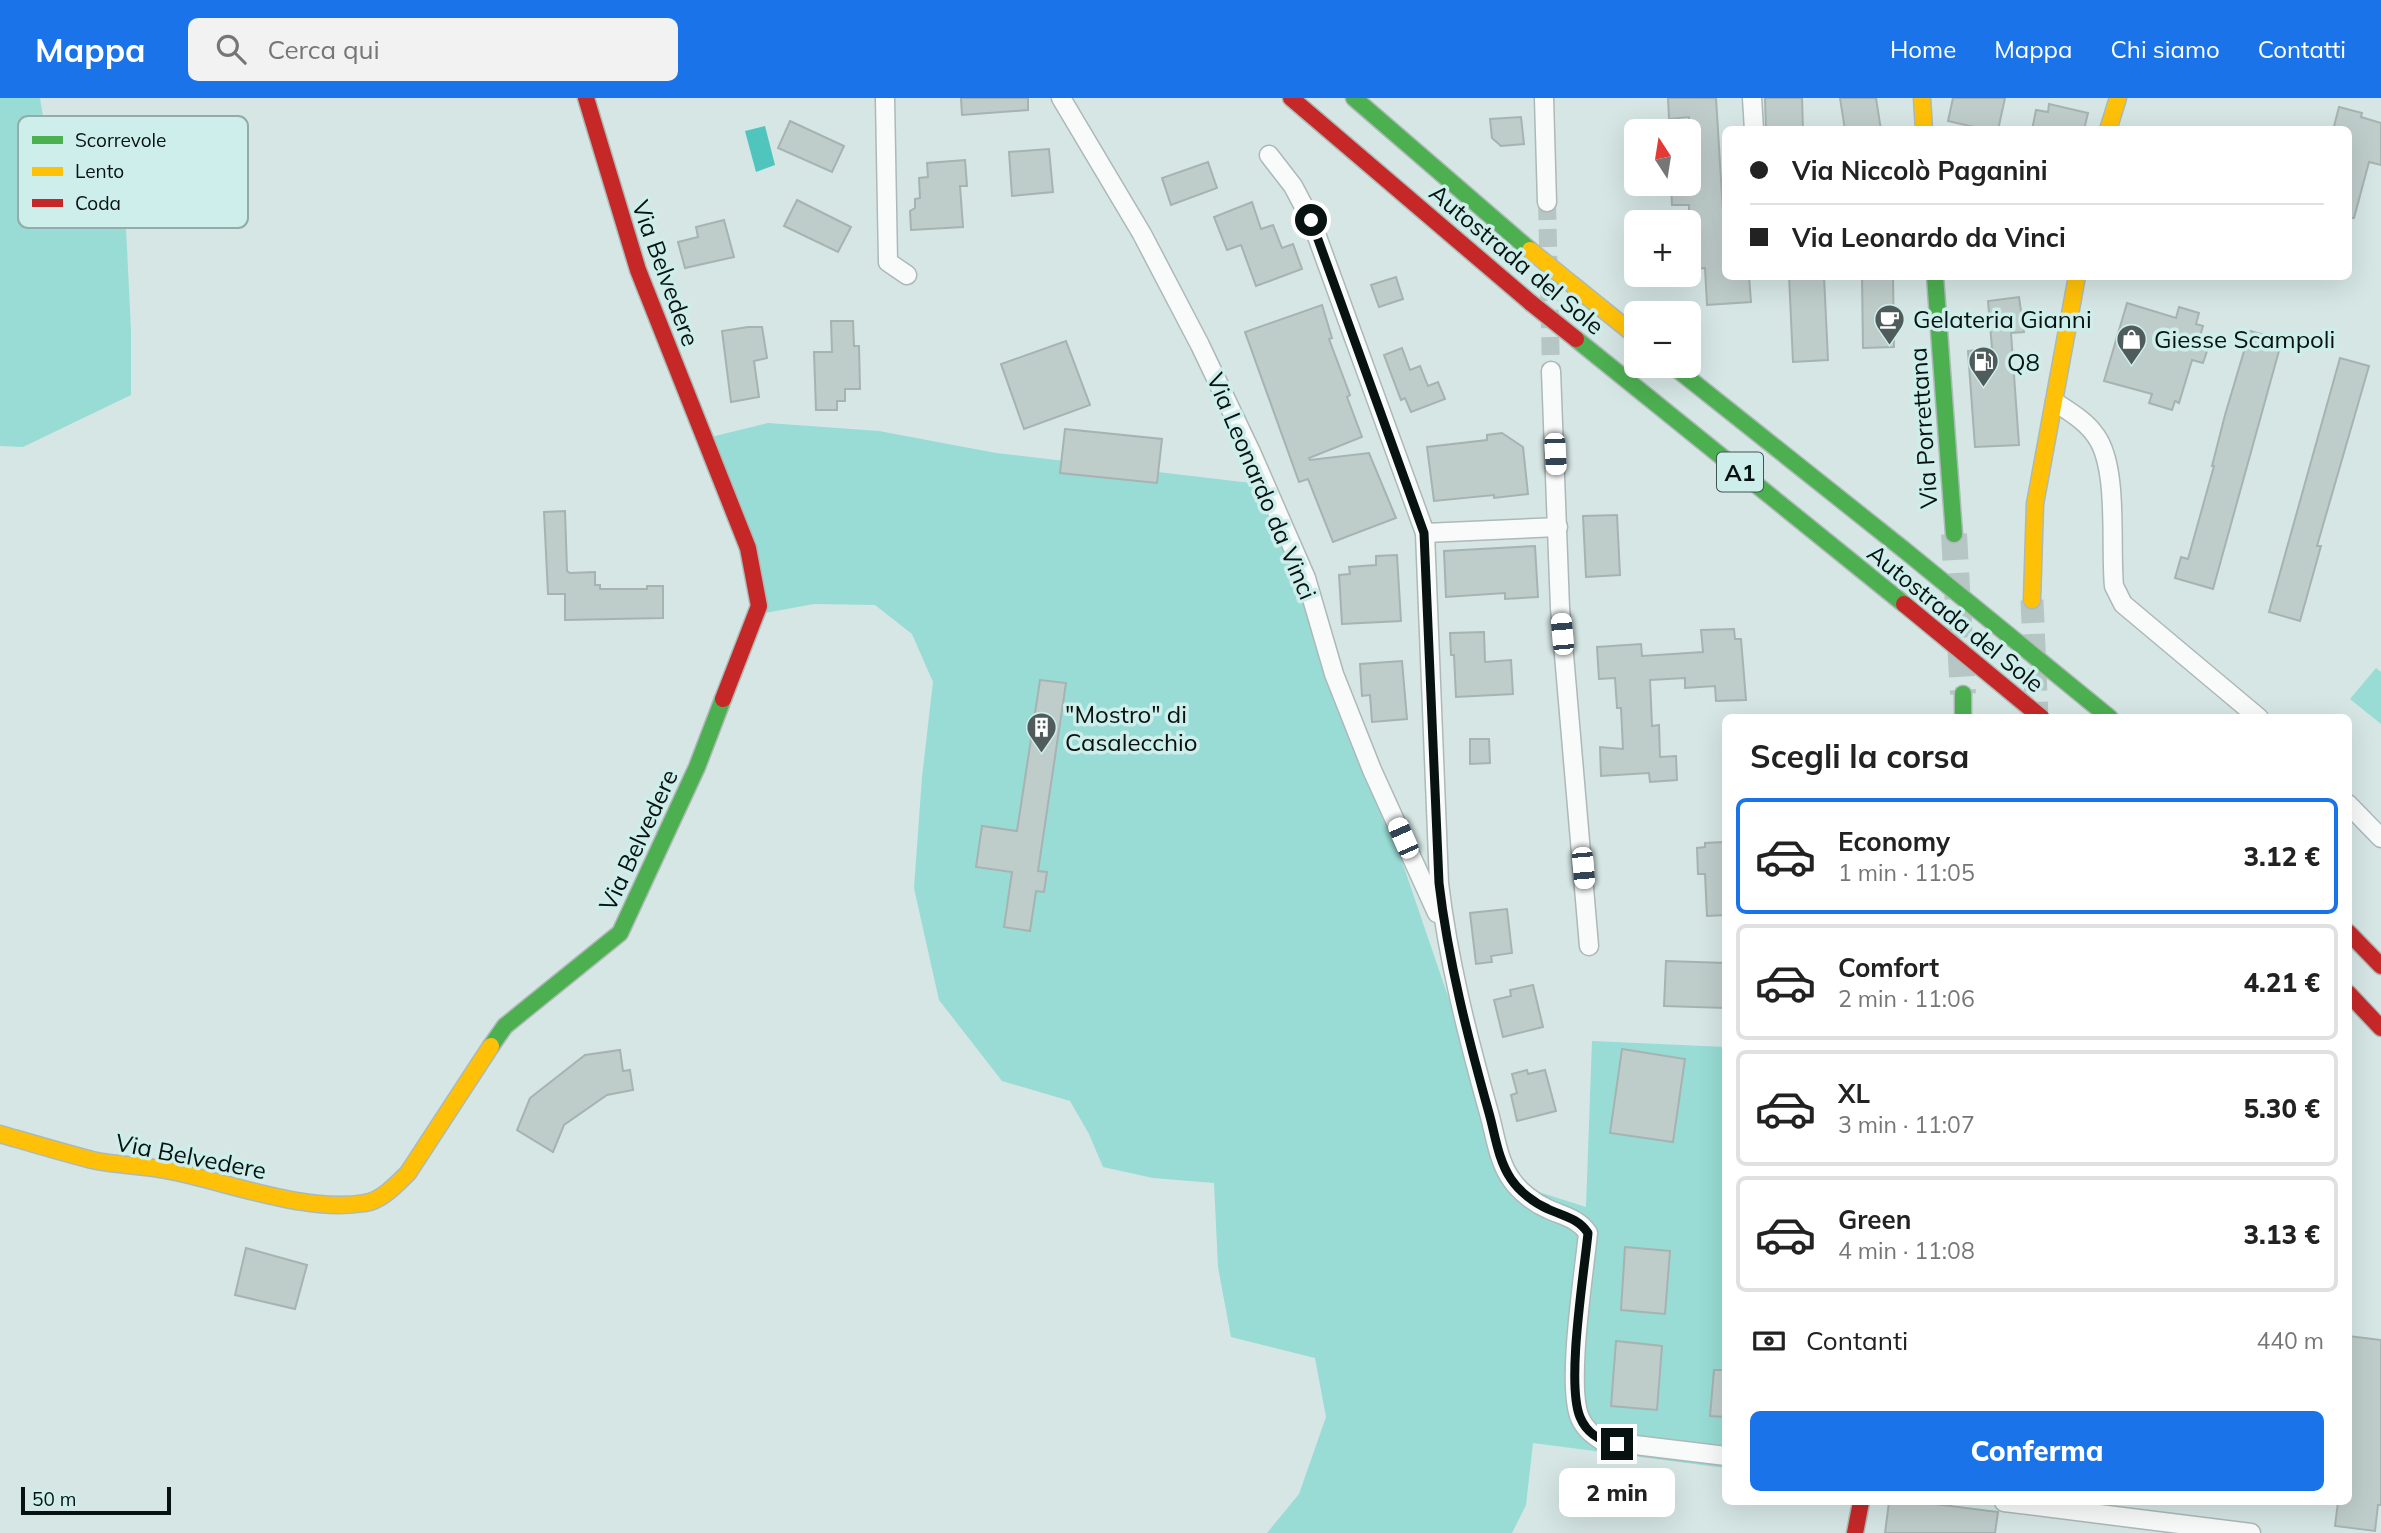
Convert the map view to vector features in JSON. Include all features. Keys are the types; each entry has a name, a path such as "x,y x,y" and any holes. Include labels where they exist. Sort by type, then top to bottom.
{"main road":[{"name":"Via Belvedere","path":"0,1134 93,1160 168,1170 296,1200 332,1205 368,1203 391,1189 408,1173 505,1026 620,933 696,767 759,606 748,548 638,270 586,98"},
{"name":"Autostrada del Sole","path":"1291,98 1531,303 2037,714"},
{"name":"Autostrada del Sole","path":"1354,98 1530,250 1624,326"},
{"path":"1922,98 1924,126"},
{"path":"2109,126 2118,98"},
{"name":"Via Porrettana","path":"1935,280 1954,534"},
{"path":"2032,600 2035,504 2076,280"},
{"name":"Autostrada del Sole","path":"1688,378 2105,714"},
{"path":"2352,936 2381,966"},
{"path":"2352,997 2381,1028"},
{"path":"1855,1533 1860,1505"}],"street":[{"path":"885,98 888,262 907,275"},
{"name":"Via Leonardo da Vinci","path":"1061,98 1142,234 1200,345 1251,452 1306,578 1335,674 1372,770 1444,929"},
{"path":"1544,98 1548,202"},
{"path":"1752,98 1754,126"},
{"name":"Via Leonardo da Vinci","path":"1269,155 1293,186 1311,220 1424,533 1439,883 1444,929 1503,1162 1511,1179 1533,1201 1569,1217 1583,1226 1588,1233 1576,1358 1576,1399 1579,1416 1587,1430 1602,1441 1722,1456"},
{"path":"1551,371 1560,608 1589,946"},
{"path":"2055,402 2081,420 2097,437 2107,460 2113,569 2115,586 2123,604 2254,714"},
{"path":"1424,533 1558,527"},
{"path":"2352,808 2381,838"},
{"path":"2028,1505 2251,1533"}],"shaded area":[{"path":"0,98 40,98 43,116 18,116 18,228 126,228 131,395 23,447 0,446"},
{"path":"765,126 775,165 756,172 745,131"},
{"path":"768,423 879,431 996,453 1251,483 1322,627 1454,1014 1497,1164 1539,1192 1586,1207 1592,1041 1722,1047 1722,1468 1533,1443 1526,1505 1512,1533 1267,1533 1299,1494 1326,1417 1315,1358 1231,1337 1218,1267 1214,1183 1153,1178 1103,1167 1089,1134 1070,1101 1002,1081 939,1000 914,888 922,777 933,682 912,634 875,605 814,604 759,614 703,439"},
{"path":"2376,668 2381,672 2381,724 2350,699"}],"building":[{"path":"961,98 1028,98 1028,110 962,115"},
{"path":"1668,98 1716,98 1722,196 1722,280 1749,280 1751,302 1707,305 1705,268 1701,268 1701,210 1689,210 1689,205 1672,205 1672,196 1701,196 1701,119 1669,119"},
{"path":"1765,98 1802,98 1803,126 1766,126"},
{"path":"1840,98 1876,98 1880,126 1844,126"},
{"path":"1953,98 2005,98 1999,126 1970,126 1948,121"},
{"path":"2049,104 2088,113 2085,126 2033,126 2036,110 2048,112"},
{"path":"2339,107 2362,113 2361,117 2381,123 2381,165 2369,162 2354,218 2352,126 2334,126"},
{"path":"1521,117 1524,144 1501,146 1492,138 1490,119"},
{"path":"790,121 844,146 832,172 778,148"},
{"path":"1049,149 1053,192 1012,196 1009,152"},
{"path":"965,160 967,186 960,186 963,227 911,230 910,211 915,208 915,199 920,198 919,178 928,177 927,163"},
{"path":"1208,162 1217,188 1171,205 1162,178"},
{"path":"797,200 851,227 838,252 784,226"},
{"path":"1252,202 1261,229 1273,225 1282,248 1293,244 1302,269 1256,286 1241,245 1227,250 1214,217"},
{"path":"724,220 734,257 685,268 678,242 698,237 696,227"},
{"path":"1396,277 1403,299 1379,307 1371,285"},
{"path":"1789,280 1824,280 1828,360 1793,362"},
{"path":"1862,280 1893,280 1894,347 1863,348"},
{"path":"2019,297 2024,332 2011,333 2019,445 1975,447 1968,351 1992,348 1988,301"},
{"path":"2127,303 2176,318 2179,307 2199,313 2196,324 2203,326 2200,336 2211,339 2203,363 2192,360 2179,403 2175,401 2172,410 2149,403 2152,394 2104,381"},
{"path":"1322,305 1332,338 1329,339 1362,437 1309,458 1369,453 1396,518 1333,542 1308,479 1299,482 1245,332"},
{"path":"831,321 853,321 854,346 859,346 860,389 845,389 845,401 837,401 837,410 816,410 814,352 832,352"},
{"path":"762,327 767,358 754,361 759,397 731,402 722,331"},
{"path":"2250,331 2282,340 2213,589 2175,578 2181,557 2188,559"},
{"path":"1066,341 1090,405 1024,429 1001,364"},
{"path":"1402,348 1410,370 1420,366 1428,386 1438,382 1445,399 1411,412 1405,398 1401,400 1384,355"},
{"path":"2340,358 2369,366 2317,546 2321,546 2300,621 2269,612"},
{"path":"1065,429 1162,439 1157,483 1060,473"},
{"path":"1502,433 1523,447 1528,494 1434,501 1427,447 1487,440 1487,435"},
{"path":"565,511 567,571 595,572 595,585 600,585 600,589 647,589 647,586 663,586 663,618 565,620 565,594 548,594 544,512"},
{"path":"1617,515 1620,575 1586,577 1583,516"},
{"path":"1535,546 1538,597 1505,599 1505,593 1446,597 1444,551"},
{"path":"1397,555 1401,621 1342,624 1339,575 1350,574 1349,567 1376,565 1376,556"},
{"path":"1734,629 1735,639 1741,639 1746,700 1716,701 1715,686 1685,688 1685,678 1650,680 1652,726 1659,725 1660,757 1676,756 1677,780 1650,782 1649,773 1601,776 1600,747 1623,749 1621,708 1617,708 1615,678 1599,679 1597,647 1641,644 1642,656 1703,652 1701,630"},
{"path":"1484,632 1485,662 1511,660 1513,694 1456,697 1450,633"},
{"path":"1402,661 1407,719 1372,722 1370,695 1362,696 1360,664"},
{"name":"\"Mostro\" di Casalecchio","path":"1040,680 1066,683 1038,871 1047,872 1044,892 1036,891 1030,931 1004,927 1012,872 976,867 982,826 1017,831"},
{"path":"1470,739 1489,739 1490,763 1470,764"},
{"path":"1722,842 1722,915 1707,916 1705,874 1698,874 1697,848 1705,847 1705,843"},
{"path":"1507,909 1512,953 1491,956 1492,962 1476,964 1470,913"},
{"path":"1666,961 1722,963 1722,1008 1664,1006"},
{"path":"1533,985 1543,1027 1503,1037 1494,1000 1511,996 1510,990"},
{"path":"1622,1049 1685,1059 1673,1142 1610,1133"},
{"path":"620,1050 623,1071 630,1070 633,1090 607,1095 564,1125 553,1152 517,1130 530,1098 585,1055"},
{"path":"1527,1070 1528,1074 1545,1070 1556,1111 1517,1121 1511,1095 1517,1093 1512,1074"},
{"path":"1625,1247 1670,1251 1665,1314 1621,1310"},
{"path":"246,1248 307,1265 295,1309 235,1295"},
{"path":"2352,1336 2381,1340 2381,1505 2378,1505 2375,1531 2335,1526 2338,1505 2352,1505"},
{"path":"1616,1341 1662,1346 1657,1410 1611,1406"},
{"path":"1714,1370 1722,1370 1722,1417 1710,1416"},
{"path":"1889,1505 1943,1505 1998,1512 1995,1533 1885,1533"}],"tunnel":[{"path":"1547,202 1551,371"},
{"path":"1954,534 1963,694"},
{"path":"2032,600 2037,714"}],"traffic: fast":[{"path":"1354,98 1530,250"},
{"path":"1935,280 1954,534"},
{"path":"1576,339 1904,604"},
{"path":"1688,378 1903,549"},
{"path":"1903,549 2088,700"},
{"path":"1963,694 1963,714"},
{"path":"491,1046 505,1026 620,933 697,767 723,699"},
{"path":"2088,700 2105,714"}],"traffic: slow":[{"path":"1922,98 1924,126"},
{"path":"2109,126 2118,98"},
{"path":"1530,250 1573,285"},
{"path":"2032,600 2035,504 2076,280"},
{"path":"1573,285 1624,326"},
{"path":"0,1134 92,1160 162,1169 293,1200 342,1205 371,1202 383,1196 408,1173 491,1046"}],"traffic: jam":[{"path":"586,98 638,270 748,548 759,606 723,699"},
{"path":"1291,98 1531,303"},
{"path":"1531,303 1576,339"},
{"path":"1904,604 2037,714"},
{"path":"2352,936 2381,966"},
{"path":"2352,997 2381,1028"},
{"path":"1855,1533 1860,1505"}],"place":[{"name":"Gelateria Gianni","path":"1890,346"},
{"name":"Giesse Scampoli","path":"2131,366"},
{"name":"Q8","path":"1984,389"},
{"name":"\"Mostro\" di Casalecchio","path":"1042,755"}],"route":[{"path":"1311,220 1424,533 1439,883 1444,929 1485,1099 1503,1162 1511,1179 1533,1201 1569,1217 1583,1226 1588,1233 1576,1358 1576,1399 1579,1416 1587,1430 1602,1441 1617,1444"}]}
